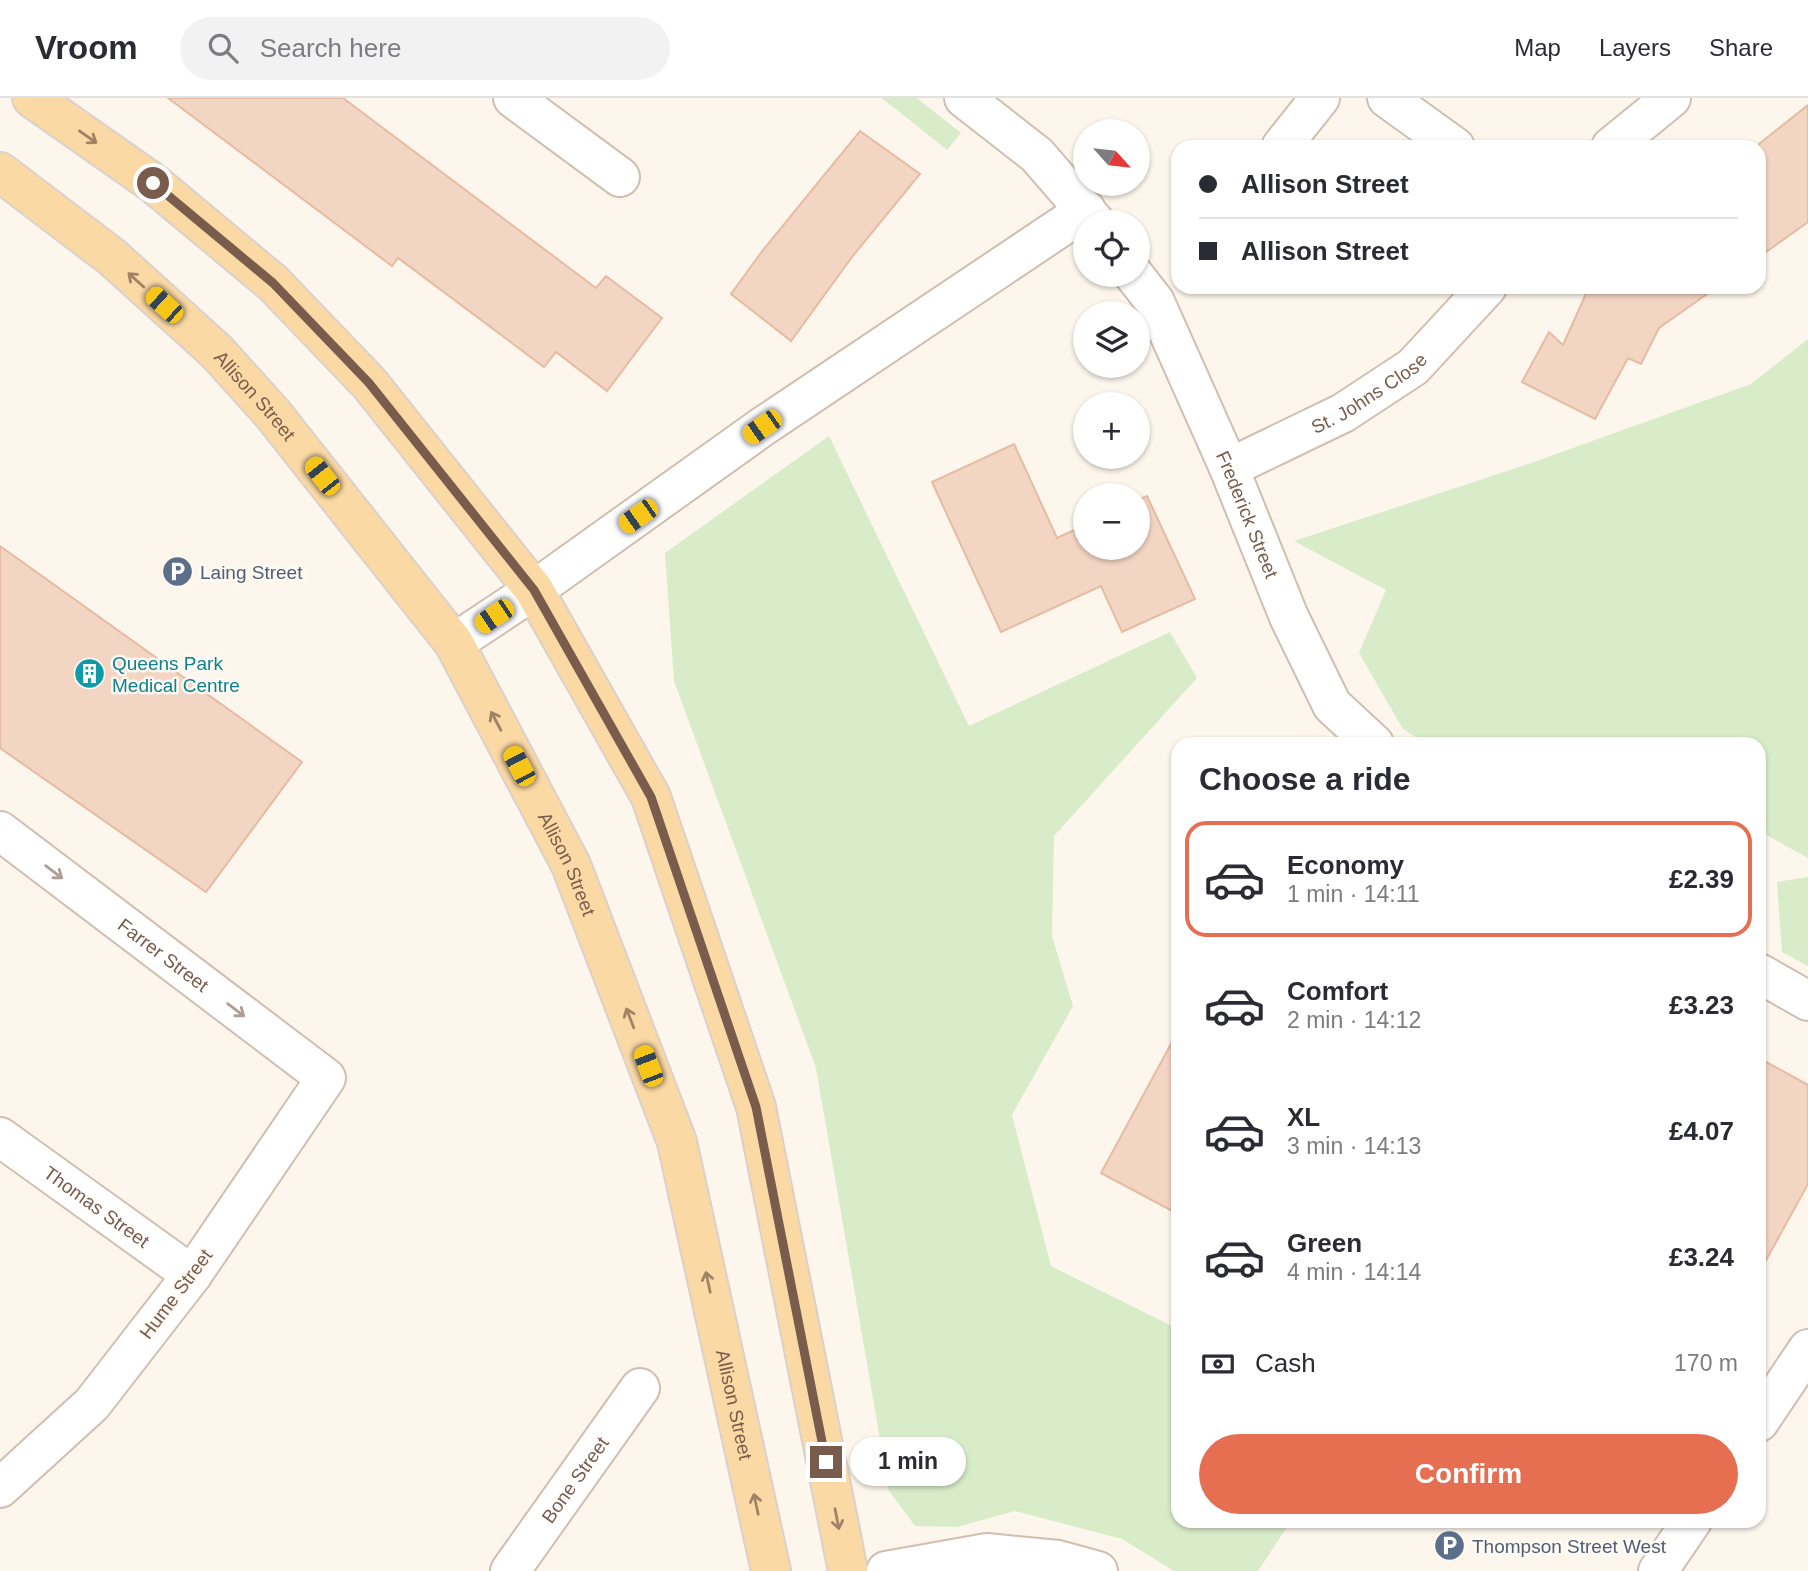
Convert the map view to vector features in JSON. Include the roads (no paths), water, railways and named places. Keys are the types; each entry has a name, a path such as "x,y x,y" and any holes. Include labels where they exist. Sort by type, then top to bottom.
{"main road":[{"path":"32,98 153,183 273,283 369,383 534,590 651,797 756,1107 848,1571"},
{"name":"Allison Street","path":"0,173 112,257 217,352 272,413 454,643 571,864 677,1142 771,1571"}],"street":[{"path":"513,98 620,177"},
{"path":"964,98 1037,155 1086,210"},
{"path":"1287,140 1320,98"},
{"path":"1387,98 1445,140"},
{"path":"1620,140 1671,98"},
{"path":"454,643 534,590 762,427 1073,228"},
{"name":"Frederick Street","path":"1143,287 1155,302 1229,468 1289,617 1332,705 1358,737"},
{"name":"St. Johns Close","path":"1229,468 1343,413 1413,367 1481,294"},
{"name":"Farrer Street","path":"0,831 326,1078"},
{"path":"1766,977 1808,1001"},
{"name":"Hume Street","path":"0,1488 92,1404 192,1275 326,1078"},
{"name":"Thomas Street","path":"0,1138 192,1275"},
{"path":"1766,1412 1808,1349"},
{"name":"Bone Street","path":"510,1571 640,1388"},
{"path":"1658,1571 1687,1528"},
{"path":"886,1571 987,1553 1058,1560 1098,1571"}],"place":[{"name":"Laing Street","path":"177,572"},
{"name":"Queens Park Medical Centre","path":"89,674"},
{"name":"Thompson Street West","path":"1449,1546"}]}
